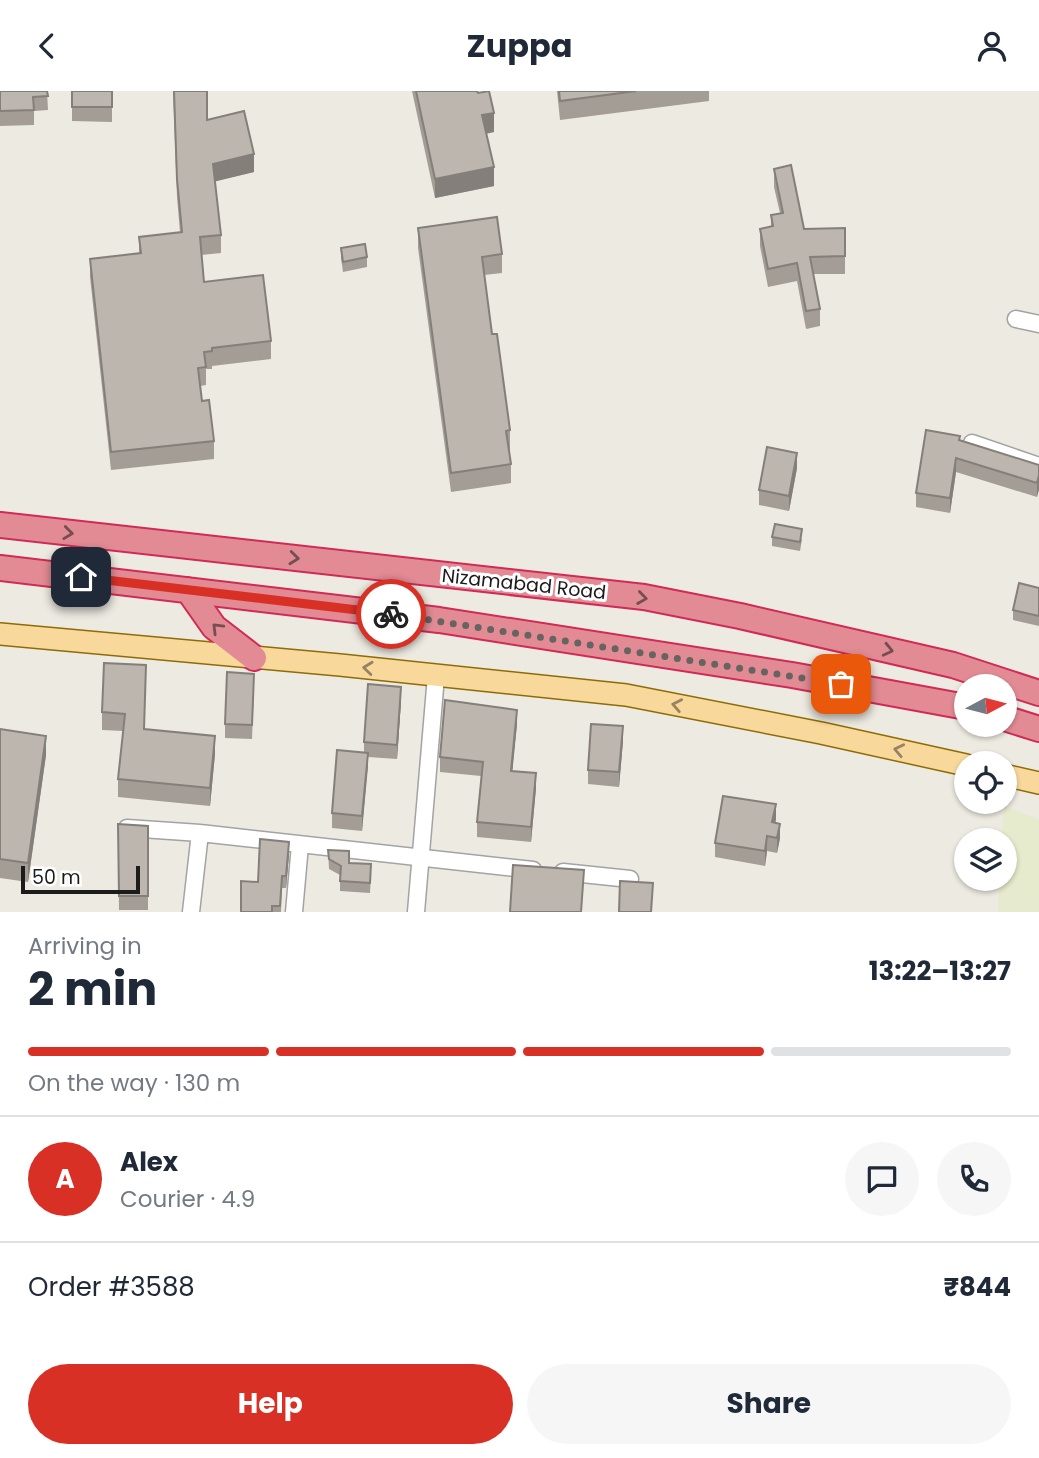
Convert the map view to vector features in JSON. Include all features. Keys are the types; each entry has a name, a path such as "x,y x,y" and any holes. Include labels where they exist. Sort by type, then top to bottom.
{"highway":[{"name":"Nizamabad Road","path":"0,525 644,597 740,615 953,665 1039,693"},
{"path":"0,568 439,620 792,675 954,705"},
{"path":"188,590 214,627 254,658"},
{"path":"1017,723 1039,729"}],"main road":[{"path":"0,634 626,695 954,762"},
{"path":"1017,778 1039,783"}],"street":[{"path":"1016,319 1039,324"},
{"path":"972,443 1039,466"},
{"path":"416,912 436,675"},
{"path":"121,828 200,833 422,859 630,879"},
{"path":"191,912 200,833"},
{"path":"293,912 300,845"}],"green space":[{"path":"1017,811 1039,819 1039,912 998,912 999,891 1017,891 1017,828 1003,828 1004,814 1017,814"}],"building":[{"path":"0,91 47,91 48,96 33,97 34,110 0,111"},
{"path":"72,91 112,91 112,107 72,107"},
{"path":"174,91 207,91 207,120 244,111 254,154 213,164 221,235 200,237 204,282 263,275 271,341 212,348 212,351 204,352 206,367 198,368 202,401 209,400 214,441 111,452 90,259 141,253 139,237 182,232"},
{"path":"416,91 489,91 494,113 482,115 494,167 435,179"},
{"path":"559,91 636,91 560,101"},
{"path":"791,165 804,229 845,228 845,256 810,257 820,309 806,311 797,263 768,269 760,229 773,226 771,215 783,213 774,169"},
{"path":"497,217 502,254 482,257 492,334 497,334 510,430 506,431 511,464 451,473 418,228"},
{"path":"365,244 367,257 343,262 341,248"},
{"path":"926,430 960,436 959,440 1039,465 1037,483 956,458 950,498 916,493"},
{"path":"767,447 797,453 789,496 759,490"},
{"path":"775,524 802,529 800,542 772,537"},
{"path":"1019,583 1039,588 1039,616 1013,610"},
{"path":"104,663 146,665 144,729 215,736 210,788 118,779 125,714 102,712"},
{"path":"227,672 254,674 252,725 225,724"},
{"path":"368,684 401,687 397,745 364,742"},
{"path":"445,700 517,710 511,771 536,773 531,827 477,822 483,762 440,757"},
{"path":"591,724 623,726 619,772 588,770"},
{"path":"0,729 46,736 28,863 0,859"},
{"path":"337,750 368,753 362,816 332,813"},
{"path":"723,796 776,804 772,822 780,824 777,838 767,836 765,851 715,843"},
{"path":"118,824 148,826 148,896 119,896"},
{"path":"260,839 289,842 286,876 282,876 280,906 272,906 272,912 241,912 241,881 258,882"},
{"path":"328,850 349,851 349,863 371,864 370,883 340,881 341,866 329,859"},
{"path":"513,865 584,870 581,912 510,912"},
{"path":"620,881 653,883 651,912 619,912"}],"way so far":[{"path":"391,614 841,684"}],"route":[{"path":"81,577 391,614"}]}
